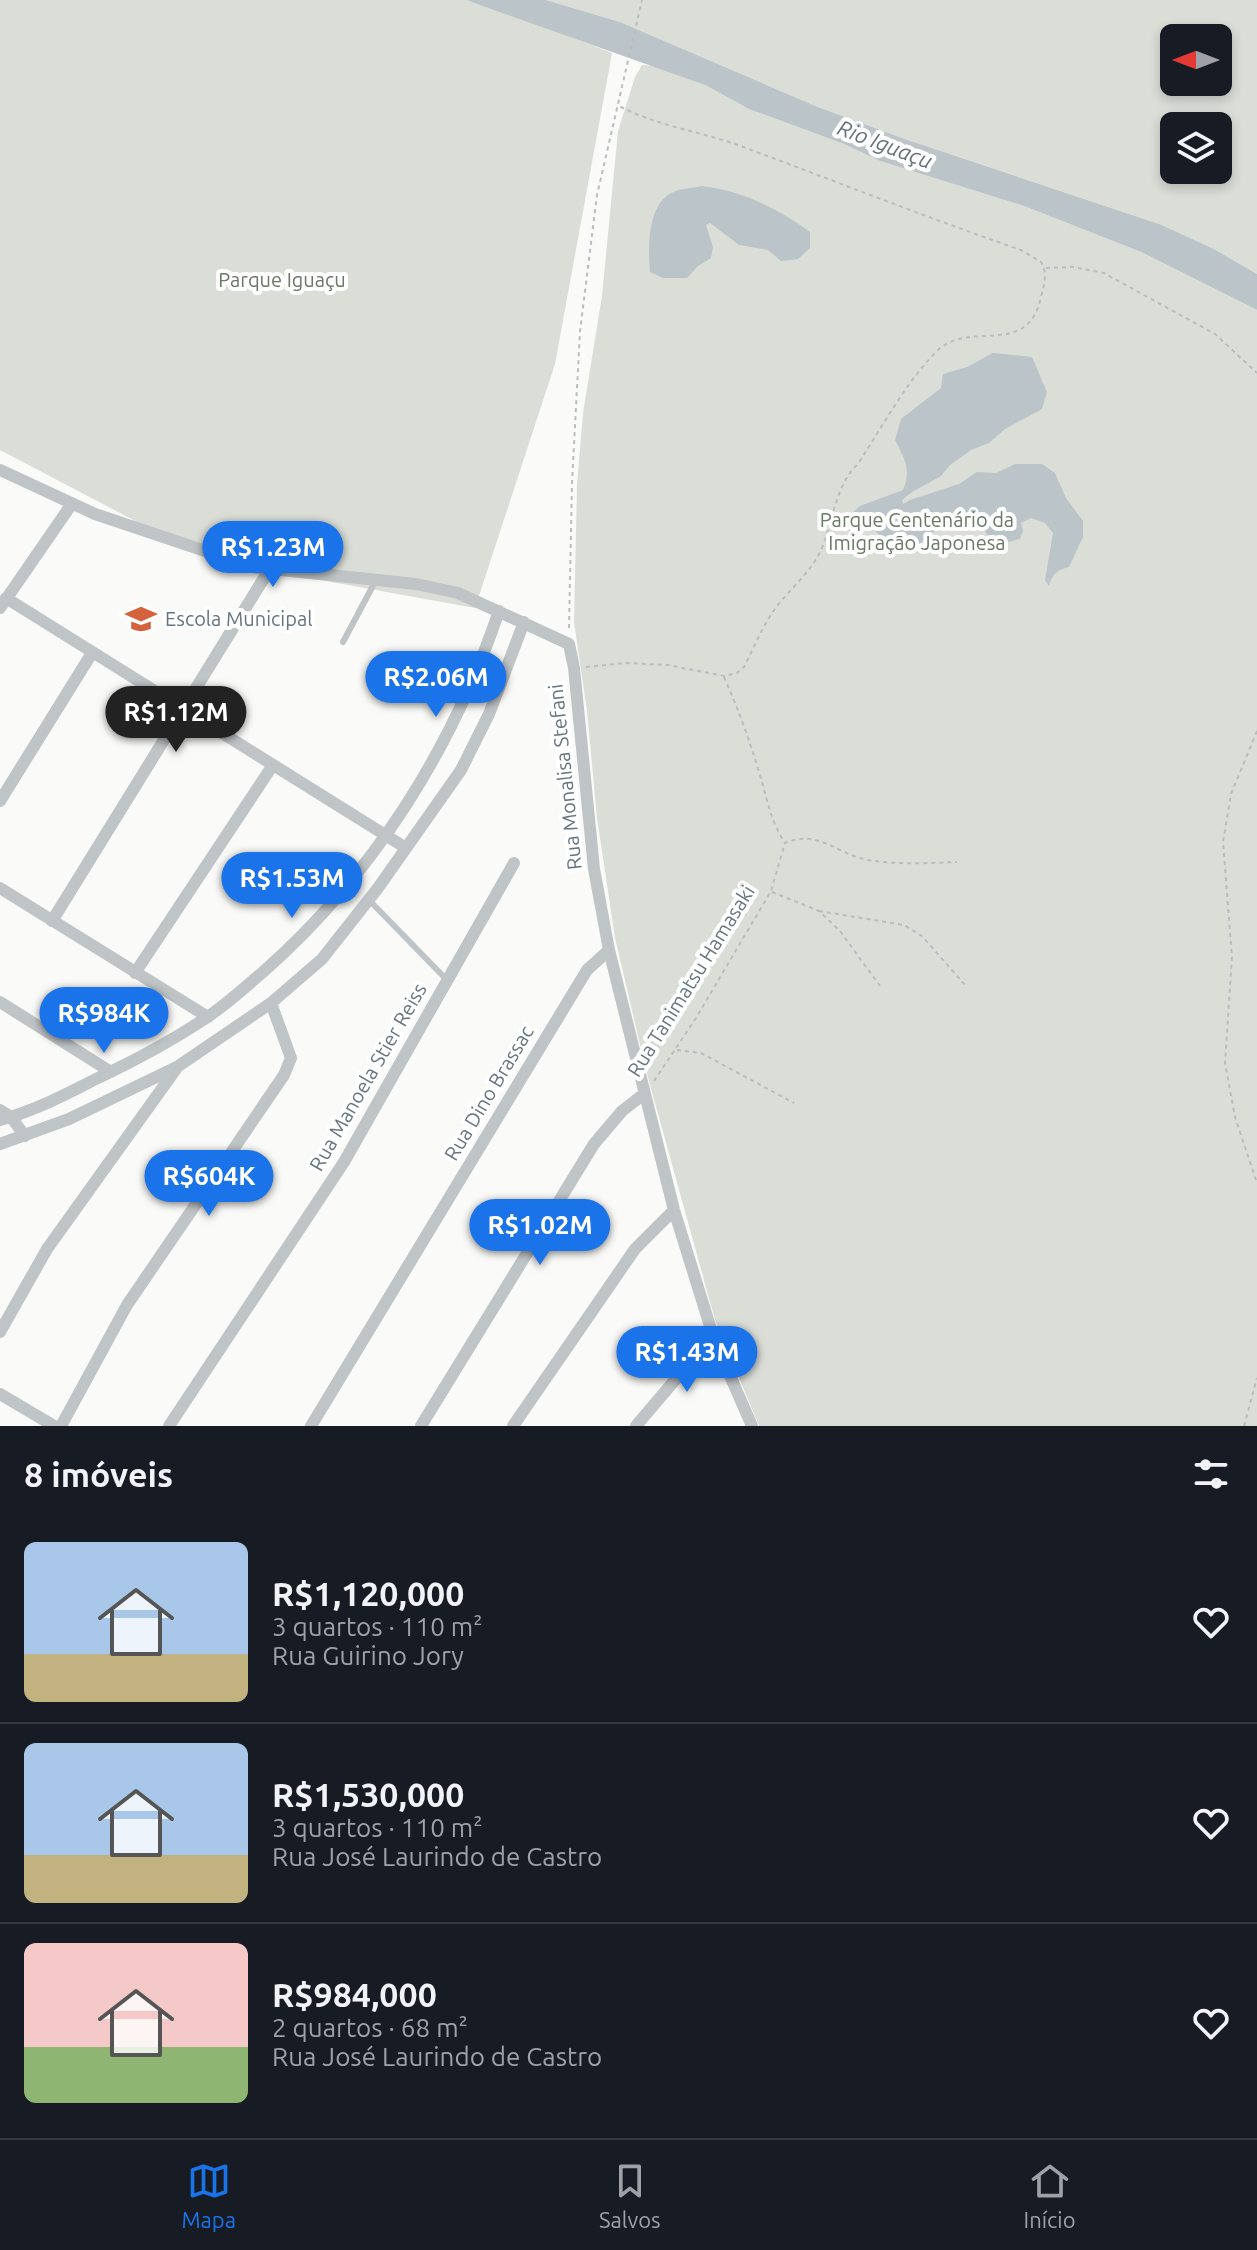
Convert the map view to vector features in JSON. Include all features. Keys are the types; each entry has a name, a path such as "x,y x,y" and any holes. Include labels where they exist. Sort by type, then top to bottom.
{"street":[{"path":"0,470 71,505 253,567 416,584 458,593 569,644"},
{"path":"71,505 3,603 92,653 406,848"},
{"path":"52,921 269,570"},
{"path":"25,1136 4,1116 111,1072 208,1017 317,922 387,835 446,741 472,684 499,611"},
{"path":"0,1144 69,1119 177,1067 271,1003 322,959 369,900 461,770 489,714 524,622"},
{"name":"Rua Monalisa Stefani","path":"569,644 594,869 609,950 674,1210 714,1339 752,1426"},
{"path":"0,801 92,653"},
{"path":"135,973 273,765"},
{"name":"Rua Manoela Stier Reiss","path":"169,1426 344,1162 514,863"},
{"path":"0,888 208,1017"},
{"name":"Rua Dino Brassac","path":"311,1426 587,970 609,950"},
{"path":"0,1002 111,1072"},
{"path":"61,1426 127,1305 284,1075 291,1058 271,1003"},
{"path":"0,1332 47,1249 177,1067"},
{"path":"421,1426 594,1144 622,1111 644,1094"},
{"path":"513,1426 635,1249 674,1210"},
{"path":"636,1426 697,1354 714,1339"},
{"path":"0,1394 54,1426"}],"lane":[{"path":"343,642 376,580"},
{"path":"369,900 446,979"}],"path":[{"path":"569,644 572,483 580,331 597,195 642,0"},
{"path":"574,668 640,664 668,665 724,676 737,673 744,667 772,612 822,549 846,477 861,461 924,366 939,349 952,341 1004,336 1021,330 1040,304 1046,279 1044,268 1034,256 1021,250 734,144 637,115 619,106"},
{"path":"1044,268 1073,267 1104,273 1215,334 1257,373"},
{"path":"724,676 743,720 772,823 785,843 799,837 816,838 868,860 957,862"},
{"path":"1257,731 1231,794 1223,842 1232,957 1225,1063 1235,1117 1257,1183"},
{"name":"Rua Tanimatsu Hamasaki","path":"644,1094 676,1050 771,891 785,843"},
{"path":"771,891 819,911 857,920 904,925 922,936 965,985"},
{"path":"819,911 840,931 880,986"},
{"path":"676,1050 701,1053 794,1103"},
{"path":"1244,1426 1257,1378"}],"green space":[{"name":"Parque Iguaçu","path":"0,0 466,0 612,53 555,364 475,608 276,572 162,535 0,450"},
{"path":"546,0 1257,0 1257,274 1214,249 1162,225 818,107 620,22"},
{"name":"Parque Centenário da Imigração Japonesa","path":"642,65 655,66 705,85 749,109 844,144 880,161 1024,206 1141,252 1257,310 1257,1426 759,1426 715,1320 647,1074 615,938 597,818 587,711 574,622 577,485 583,413 602,296 618,131 635,77"}],"water":[{"name":"Rio Iguaçu","path":"466,0 546,0 620,22 818,107 1162,225 1214,249 1257,274 1257,310 1141,252 1024,206 880,161 844,144 749,109 705,85"},
{"path":"702,186 745,196 785,215 810,232 810,248 798,259 781,261 768,250 739,245 710,223 706,225 713,247 711,258 687,278 663,278 650,272 651,226 659,204 676,191"},
{"path":"993,353 1032,357 1047,392 1042,409 1005,429 989,443 971,450 950,465 941,476 902,500 903,504 959,484 977,472 996,473 1015,464 1042,464 1055,473 1066,498 1083,521 1083,537 1069,567 1056,573 1049,586 1045,580 1053,533 1045,523 1031,518 1021,523 1023,531 1020,539 1009,542 990,538 984,530 957,524 940,526 921,543 891,556 882,538 855,520 852,513 860,506 903,490 907,470 895,440 901,419 941,388 943,374 967,367"}],"place":[{"name":"Escola Municipal","path":"141,619"}]}
